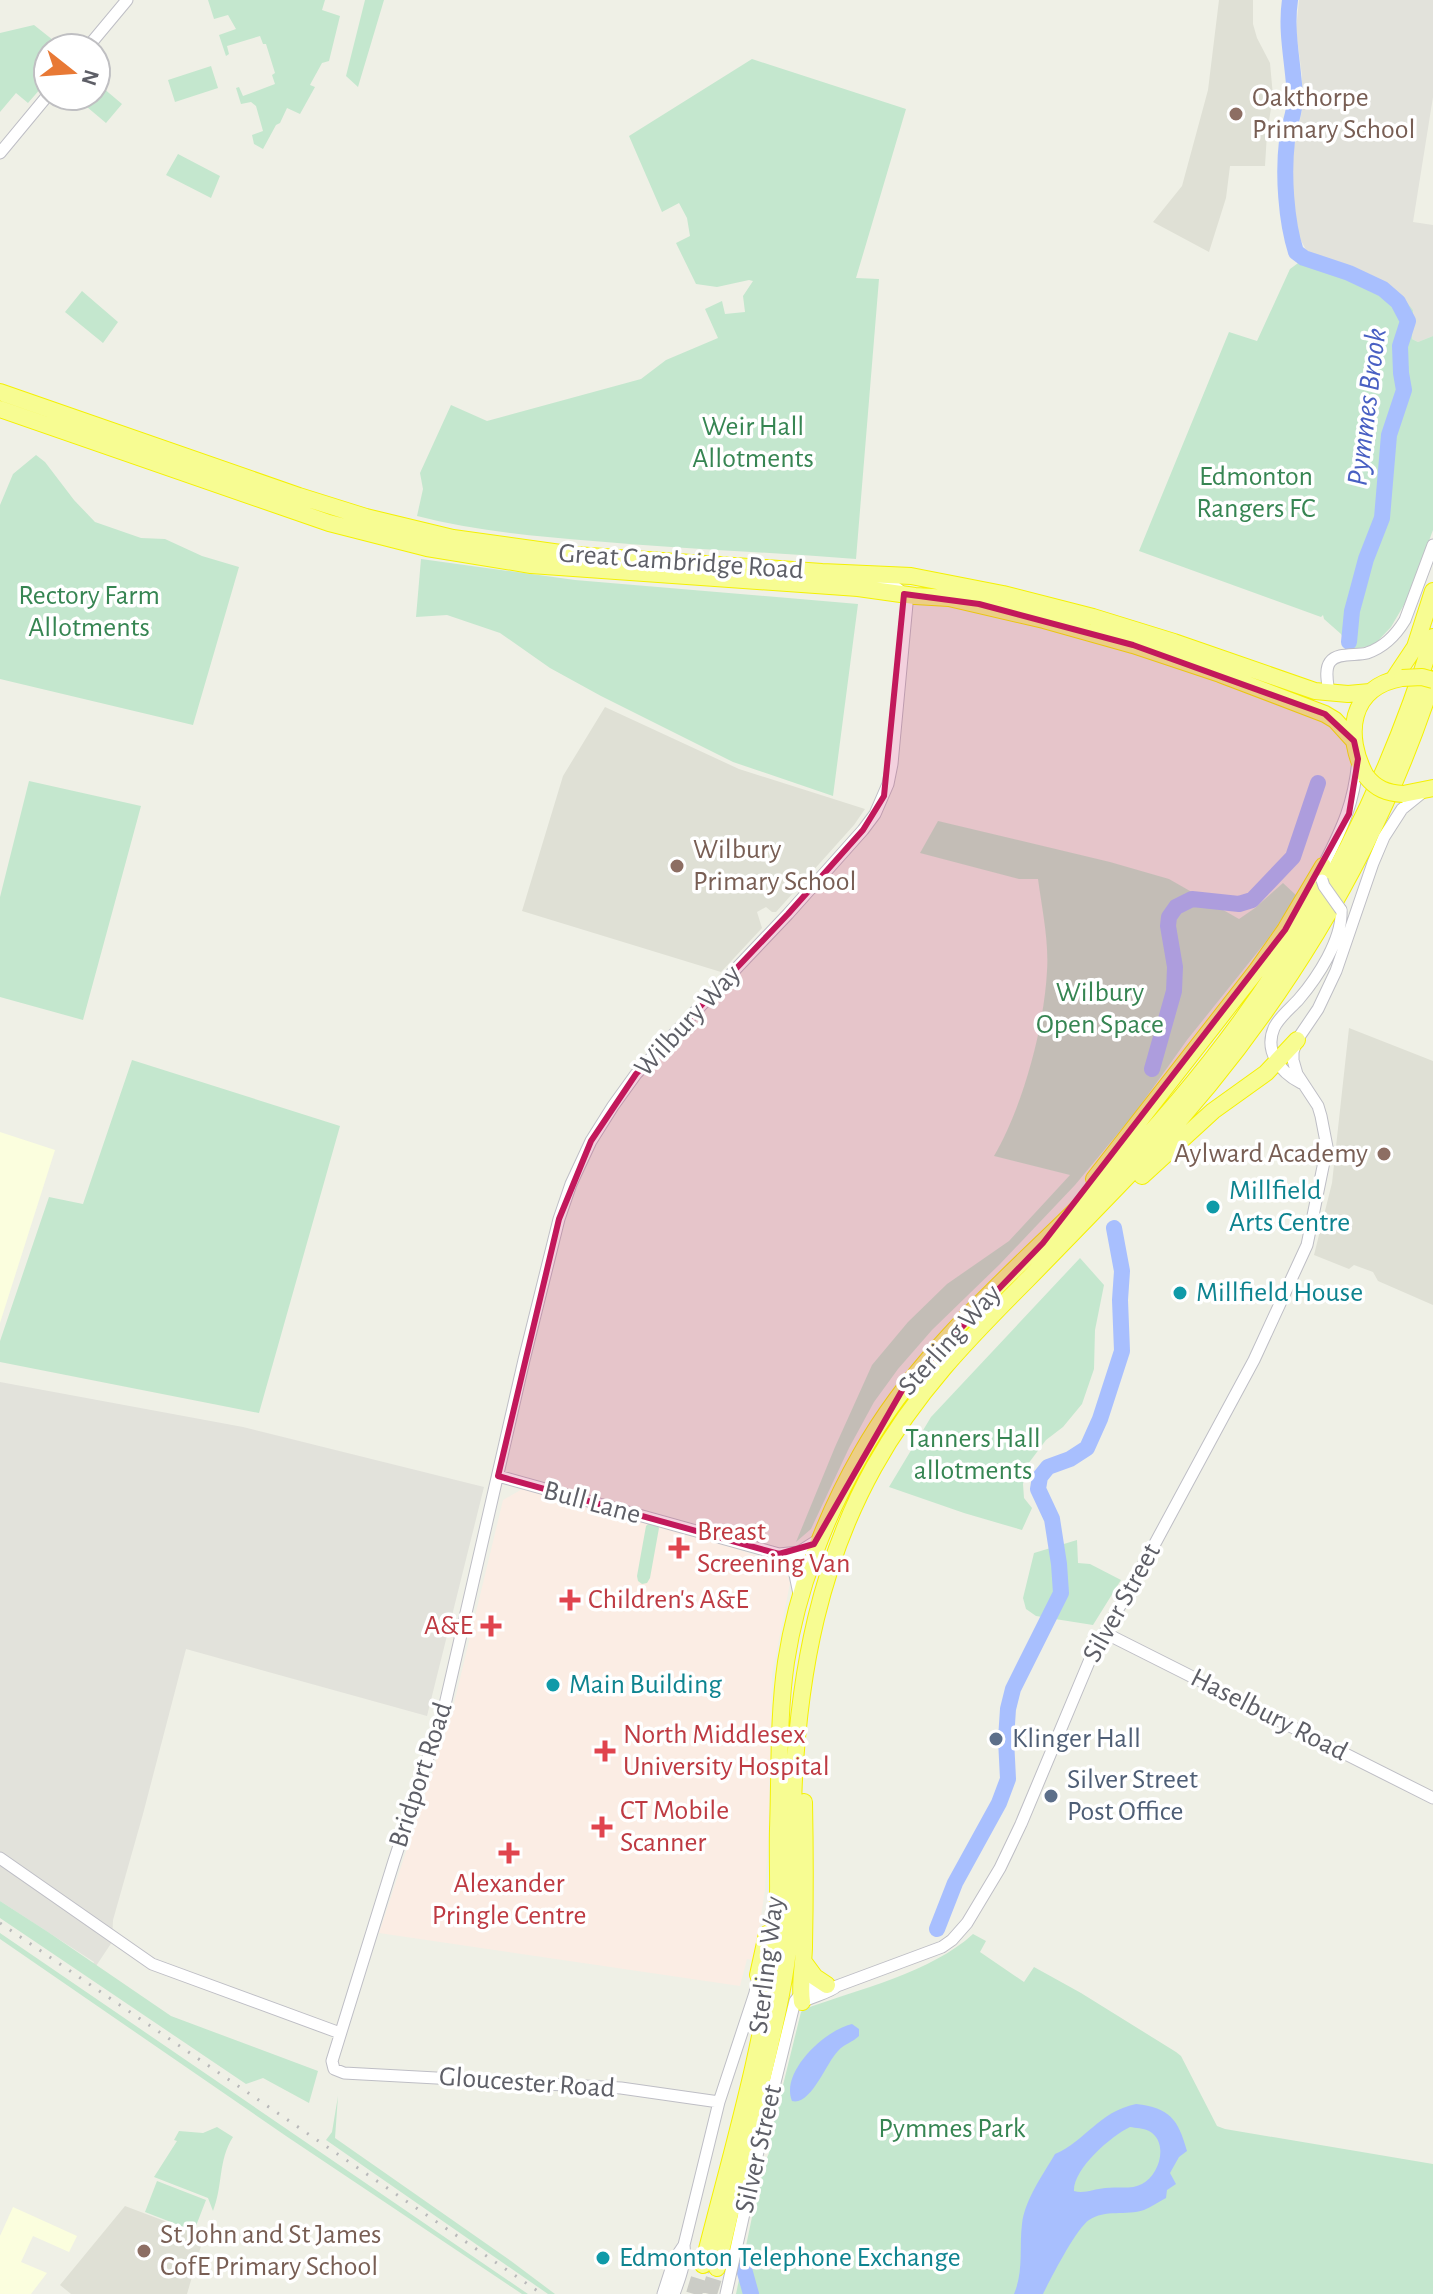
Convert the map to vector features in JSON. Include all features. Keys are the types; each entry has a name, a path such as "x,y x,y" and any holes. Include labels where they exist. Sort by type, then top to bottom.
{"highway":[{"name":"Great Cambridge Road","path":"0,392 366,517 453,538 575,555 911,576 1003,594 1093,617 1174,642 1290,684 1329,693 1370,692"},
{"name":"Great Cambridge Road","path":"0,409 329,523 455,554 560,567 858,588 949,598 1085,631 1220,674 1325,714 1335,720 1354,741"},
{"path":"911,576 920,584 949,598"},
{"path":"1397,679 1415,647 1433,591"},
{"path":"1310,930 1385,772 1432,642"},
{"path":"1310,930 1360,856 1397,777 1433,680 1422,677 1397,679 1370,692 1362,700 1353,732 1358,759 1366,776 1379,788 1403,794 1430,789"},
{"path":"1043,1243 1257,970 1319,877"},
{"name":"Sterling Way","path":"1310,930 1253,1028 1195,1103 936,1374 873,1468 840,1539 825,1581 807,1654 799,1712 792,1897 787,1957 777,2016 710,2266 764,2016 777,1934 786,1660 799,1603 822,1536 859,1456 904,1387 953,1330 1043,1243 1190,1089 1310,930"},
{"path":"1031,1276 1193,1128 1277,1063 1297,1040"},
{"path":"799,1712 805,1844 804,1962 799,1999"},
{"path":"758,1975 777,1876"},
{"path":"804,1962 815,1977 832,1985"}],"street":[{"path":"100,32 127,0"},
{"path":"0,153 34,112"},
{"path":"1329,693 1327,673 1331,661 1374,650 1398,631 1433,545"},
{"path":"853,574 897,587 904,594"},
{"name":"Wilbury Way","path":"498,1476 559,1219 591,1141 636,1074 863,830 884,796 892,764 906,610 904,594"},
{"path":"1301,1083 1292,1079 1277,1063 1270,1048 1273,1030 1320,970 1336,937 1341,910 1319,877 1349,814 1358,759"},
{"path":"1301,1083 1293,1060 1297,1040 1318,1009 1336,971 1384,837 1408,803 1430,789"},
{"name":"Silver Street","path":"726,2294 764,2124 799,1999 807,1987 832,1985 928,1953 952,1940 967,1923 1000,1868 1021,1824 1085,1669 1218,1429 1291,1283 1310,1236 1327,1147 1318,1106 1301,1083"},
{"name":"Bull Lane","path":"498,1476 779,1554"},
{"name":"Bridport Road","path":"334,2069 332,2061 340,2033 441,1718 498,1476"},
{"path":"779,1554 799,1552 822,1536"},
{"path":"779,1554 794,1570 799,1603"},
{"name":"Haselbury Road","path":"1105,1633 1433,1798"},
{"path":"0,1858 152,1964 340,2033"},
{"name":"Sterling Way","path":"674,2294 685,2258 684,2245 719,2102 755,1993 758,1975"},
{"name":"Gloucester Road","path":"334,2069 344,2073 621,2088 719,2102"},
{"name":"Sterling Way","path":"663,2294 674,2260 684,2245"}],"highlighted area":[{"path":"904,594 979,604 1133,645 1325,714 1354,741 1358,759 1349,814 1285,930 1043,1243 904,1387 814,1544 779,1554 498,1476 559,1219 591,1141 636,1074 863,830 884,796"}],"shaded area":[{"name":"Oakthorpe Primary School","path":"1219,0 1253,0 1253,24 1270,63 1273,96 1265,166 1230,166 1226,198 1209,252 1153,222 1182,186 1208,90"},
{"path":"1299,0 1433,0 1433,97 1413,222 1433,225 1433,336 1418,342 1412,339 1413,310 1355,269 1309,255 1299,237 1289,178 1302,110 1302,76 1296,30"},
{"name":"Wilbury Primary School","path":"605,707 739,769 865,809 776,912 766,907 757,912 762,928 721,972 522,911 563,776"},
{"name":"Aylward Academy","path":"1349,1028 1433,1061 1433,1305 1378,1281 1373,1272 1354,1265 1349,1269 1314,1255 1332,1183"},
{"path":"0,1132 55,1150 0,1323"},
{"path":"0,1382 243,1427 484,1487 427,1716 186,1649 113,1920 112,1942 96,1966 0,1901"},
{"name":"North Middlesex University Hospital","path":"524,1488 715,1542 782,1564 785,1569 790,1583 772,1675 765,1890 755,1956 752,1960 747,1959 740,1986 379,1933 451,1716 503,1500"},
{"name":"St John and St James CofE Primary School","path":"125,2206 204,2236 187,2294 71,2294 60,2285"},
{"path":"13,2207 77,2236 69,2252 33,2236 21,2262 47,2273 31,2294 0,2294 0,2236"}],"green space":[{"path":"208,0 325,0 322,10 340,16 329,61 322,63 311,83 315,87 300,114 287,108 263,149 254,144 252,135 263,131 256,106 251,102 241,104 236,88 239,87 243,96 275,84 272,75 275,73 266,44 260,36 227,46 229,54 226,56 219,35 236,29 228,15 214,19"},
{"path":"365,0 384,0 358,87 346,76"},
{"path":"34,25 43,32 32,32 32,98 28,103 16,93 0,112 0,33"},
{"name":"Weir Hall Allotments","path":"752,59 906,109 856,278 879,279 856,559 549,537 483,529 417,516 423,489 420,473 451,405 487,421 641,379 666,360 718,338 705,309 722,301 725,314 745,312 743,296 753,281 717,287 696,284 676,243 690,236 687,218 679,203 662,212 629,136"},
{"path":"211,66 218,88 175,102 168,80"},
{"path":"112,96 122,104 106,123 93,112 112,112"},
{"path":"178,154 220,176 211,198 166,175"},
{"name":"Edmonton Rangers FC","path":"1309,255 1355,269 1398,292 1413,310 1412,339 1418,342 1433,336 1433,530 1408,598 1391,627 1374,645 1349,650 1341,634 1323,615 1321,617 1139,551 1229,332 1257,341 1290,269"},
{"path":"82,291 118,322 103,343 65,312"},
{"name":"Rectory Farm Allotments","path":"36,455 95,522 141,538 165,539 202,556 239,567 193,725 0,679 0,505 13,474"},
{"path":"421,559 575,580 858,604 833,796 733,762 550,668 500,633 447,615 416,617"},
{"path":"29,781 141,806 83,1020 0,997 0,897"},
{"name":"Wilbury Open Space","path":"938,821 1169,879 1239,919 1283,883 1297,896 1268,939 1187,1040 1135,1113 1075,1185 932,1330 898,1369 874,1402 811,1529 796,1542 872,1365 908,1322 947,1284 1009,1241 1070,1175 994,1156 1023,1091 1042,1017 1047,960 1038,879 1019,879 920,853"},
{"path":"132,1060 340,1126 259,1413 0,1362 0,1341 49,1197 83,1204"},
{"name":"Tanners Hall allotments","path":"1080,1258 1104,1285 1095,1330 1094,1369 1082,1404 1063,1427 1046,1440 1028,1464 1023,1484 1024,1498 1032,1508 1022,1530 889,1487 931,1417"},
{"path":"649,1523 659,1528 650,1578 642,1584 637,1576"},
{"path":"1077,1540 1078,1563 1090,1564 1121,1580 1093,1625 1036,1616 1026,1609 1023,1598 1034,1553"},
{"path":"0,1901 171,2016 318,2071 309,2103 263,2078 246,2084 0,1918"},
{"path":"0,1933 528,2294 522,2294 286,2136 0,1939"},
{"name":"Pymmes Park","path":"973,1934 986,1941 980,1952 1024,1982 1034,1967 1176,2052 1181,2056 1217,2126 1433,2164 1433,2294 736,2294 762,2169 769,2153 768,2146 801,2012 915,1969 937,1959"},
{"path":"338,2096 335,2138 555,2294 548,2294 326,2140 332,2132"},
{"path":"217,2127 233,2137 225,2155 213,2211 208,2198 154,2177 177,2141 174,2140 179,2131 203,2133"},
{"path":"157,2181 206,2200 194,2231 145,2212"}],"water":[{"path":"852,2024 859,2029 859,2036 838,2051 806,2097 792,2101 790,2090 793,2078 807,2054 830,2034"},
{"path":"1136,2104 1148,2106 1165,2112 1176,2123 1187,2151 1179,2157 1170,2173 1176,2184 1167,2190 1166,2198 1144,2210 1102,2215 1089,2220 1071,2243 1043,2294 1014,2294 1020,2268 1024,2215 1040,2179 1055,2154 1123,2108","holes":["1130,2127 1149,2131 1159,2143 1160,2158 1148,2180 1133,2187 1074,2191 1075,2182 1086,2163"]}],"waterway":[{"name":"Pymmes Brook","path":"1290,0 1289,37 1295,99 1287,141 1285,182 1296,252 1383,289 1398,302 1408,321 1400,346 1404,390 1389,435 1382,518 1366,559 1352,611 1349,642"},
{"name":"Pymmes Brook","path":"1152,1069 1174,991 1175,967 1169,917 1176,907 1192,899 1239,904 1252,900 1293,857 1318,783"},
{"name":"Pymmes Brook","path":"937,1929 955,1883 999,1803 1008,1779 1006,1739 1013,1689 1061,1593 1052,1519 1038,1489 1040,1477 1048,1467 1070,1459 1087,1448 1122,1351 1122,1271 1114,1228"},
{"name":"Pymmes Brook","path":"744,2269 751,2294"}],"tunnel":[{"path":"694,2294 703,2265"},
{"path":"709,2294 717,2268"}],"railway":[{"path":"0,1923 542,2294"}],"place":[{"name":"Oakthorpe Primary School","path":"1236,114"},
{"name":"Wilbury Primary School","path":"677,866"},
{"name":"Aylward Academy","path":"1384,1154"},
{"name":"Millfield Arts Centre","path":"1213,1207"},
{"name":"Millfield House","path":"1180,1293"},
{"name":"Breast Screening Van","path":"679,1548"},
{"name":"Children's A&E","path":"570,1600"},
{"name":"A&E","path":"491,1626"},
{"name":"Main Building","path":"553,1685"},
{"name":"Klinger Hall","path":"996,1739"},
{"name":"North Middlesex University Hospital","path":"605,1751"},
{"name":"Silver Street Post Office","path":"1051,1796"},
{"name":"CT Mobile Scanner","path":"602,1827"},
{"name":"Alexander Pringle Centre","path":"509,1853"},
{"name":"St John and St James CofE Primary School","path":"144,2251"},
{"name":"Edmonton Telephone Exchange","path":"603,2258"}]}
